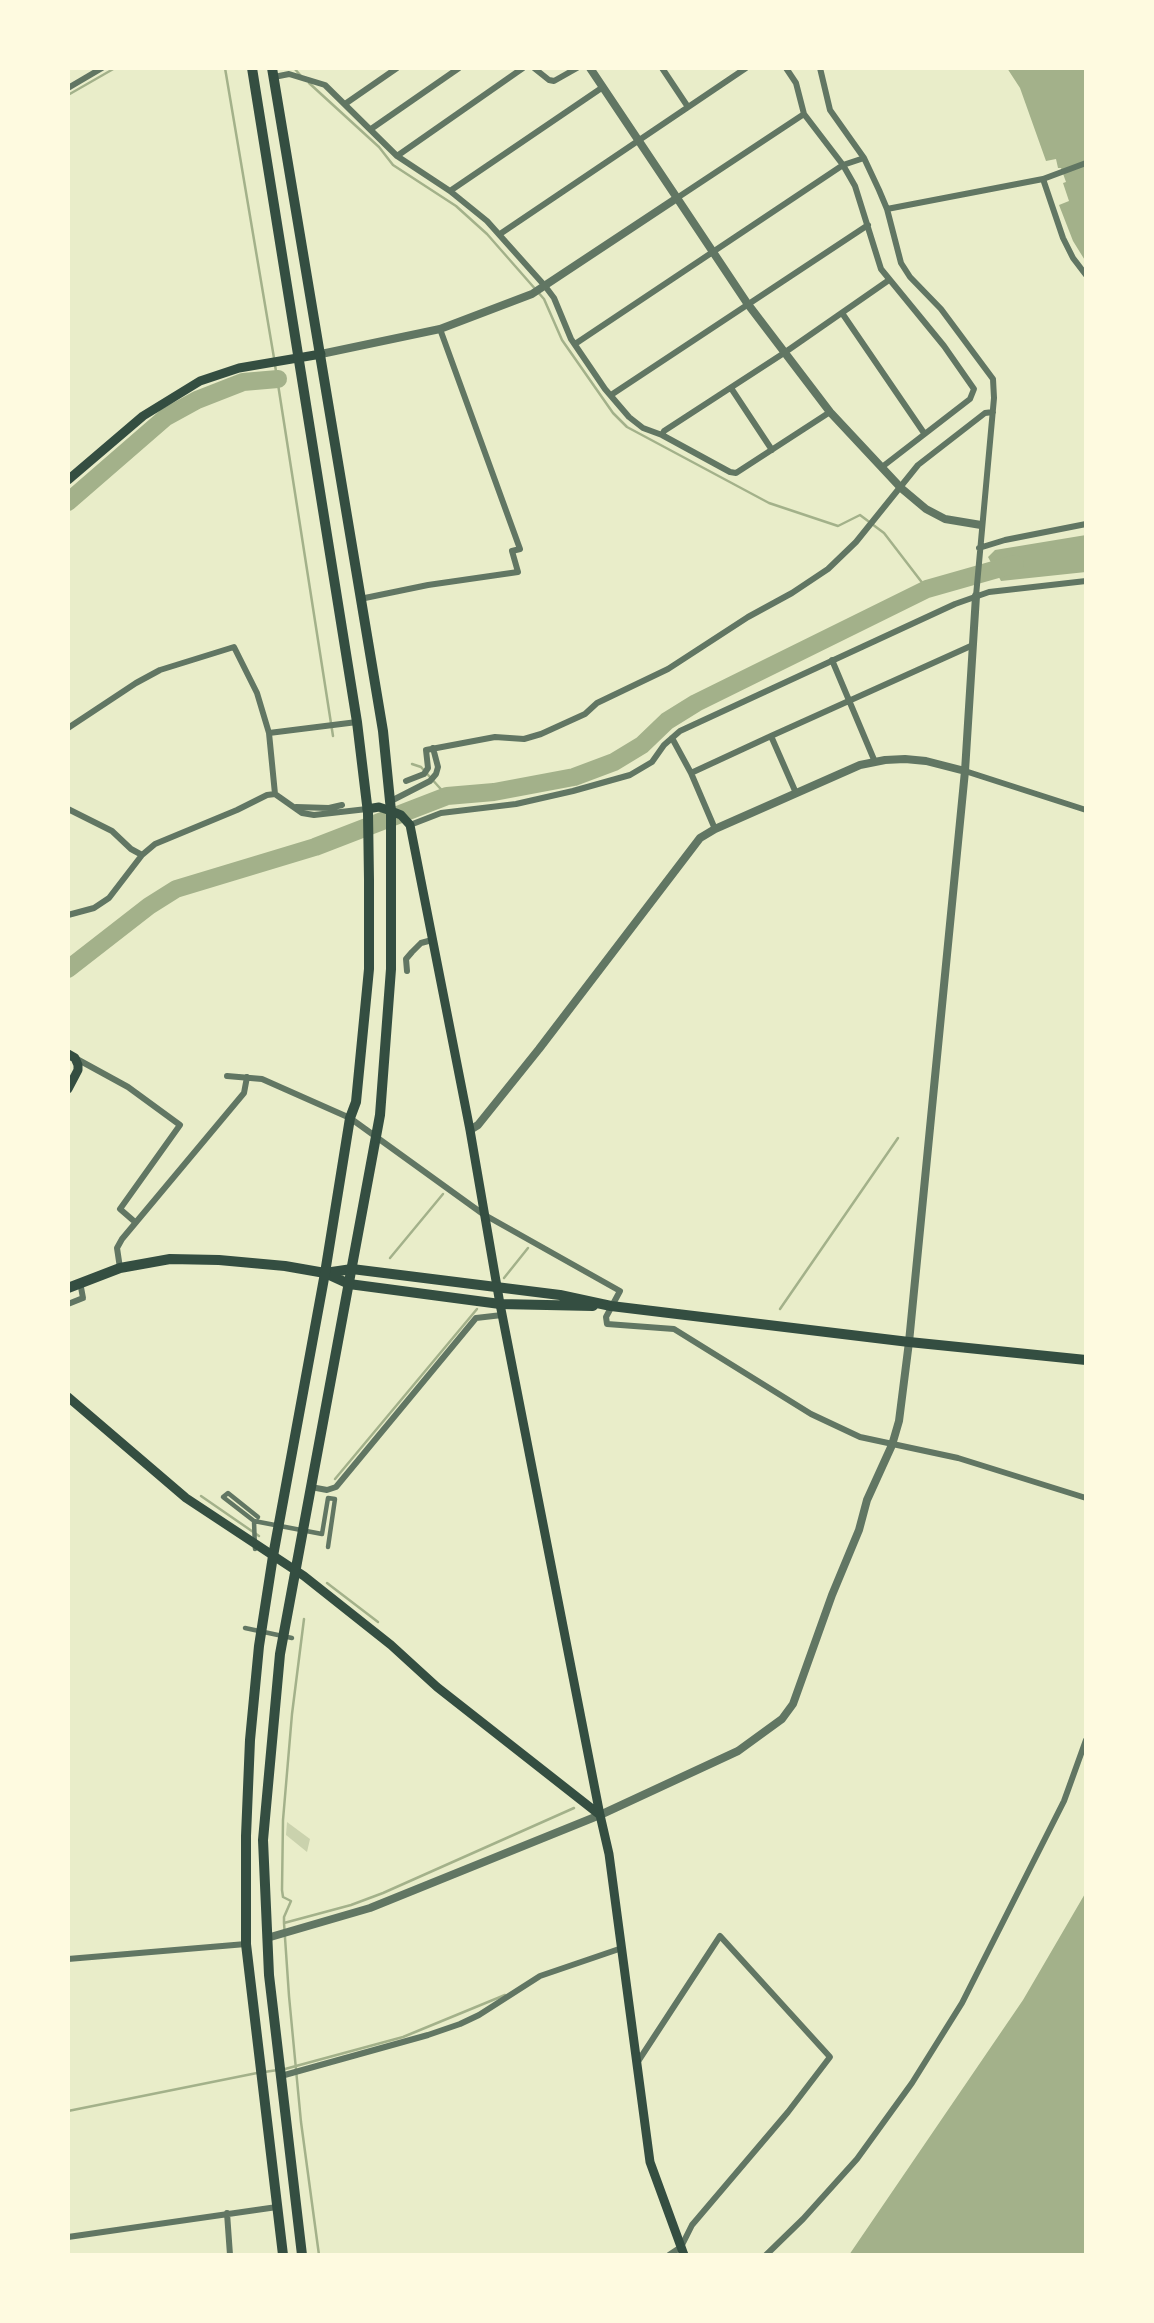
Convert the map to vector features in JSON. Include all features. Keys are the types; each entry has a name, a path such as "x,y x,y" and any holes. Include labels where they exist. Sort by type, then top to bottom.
{"highway":[{"path":"252,68 292,358 358,722 371,810 369,969 356,1102 350,1118 325,1273 273,1556 259,1646 250,1740 246,1836 246,1944 283,2255"},
{"path":"273,73 383,731 391,805 391,970 377,1139 280,1654 263,1840 267,1938 302,2255"}],"main road":[{"path":"68,480 144,416 200,381 239,368 321,354"},
{"path":"371,810 391,805 408,822 609,1854 650,2162 682,2251"},
{"path":"68,1089 78,1070 72,1056"},
{"path":"68,1288 120,1268 170,1259 219,1260 325,1273 349,1284 501,1310 611,1306"},
{"path":"325,1273 352,1269 560,1294 611,1306 909,1342 1086,1360"},
{"path":"68,1397 186,1498 295,1570 361,1620 437,1687 600,1815"}],"street":[{"path":"68,88 102,68"},
{"path":"345,104 397,68"},
{"path":"371,129 458,68"},
{"path":"397,156 523,68"},
{"path":"534,68 549,80 577,68"},
{"path":"590,68 712,253 830,412 901,488 926,509 945,519 981,525"},
{"path":"662,68 688,107"},
{"path":"500,234 746,68"},
{"path":"786,68 796,83 804,114 843,165 855,186 881,269 944,346 974,389 970,399 882,467"},
{"path":"267,1938 370,1908 600,1815 738,1751 782,1718 793,1704 800,1687 832,1595 859,1530 867,1500 892,1445 899,1421 909,1342 965,771 979,550 995,386 993,379 941,309 910,277 901,263 887,209 864,158 830,110 820,68"},
{"path":"273,73 289,74 331,89 397,156 450,191 500,234 554,298 575,344 611,395 629,417 643,428 736,473 830,412"},
{"path":"450,191 603,87"},
{"path":"321,354 440,329 532,294 804,114"},
{"path":"575,344 843,165 864,158"},
{"path":"887,209 1043,179 1086,163"},
{"path":"1043,179 1059,229 1073,258 1086,275"},
{"path":"611,395 868,225"},
{"path":"662,435 664,431 889,281"},
{"path":"842,313 924,433"},
{"path":"360,599 428,585 518,572 512,551 520,548 440,329"},
{"path":"731,388 772,450"},
{"path":"405,781 426,771 426,750 495,737 524,739 541,734 585,714 597,703 668,669 748,617 792,593 828,569 864,532 918,466 985,414 993,412"},
{"path":"979,550 1005,540 1086,524"},
{"path":"408,822 441,813 516,804 630,775 652,762 664,745 680,731 976,592 1086,581"},
{"path":"691,773 973,645"},
{"path":"68,728 136,682 160,670 234,647 257,693 270,733 275,794"},
{"path":"832,660 875,762"},
{"path":"270,733 358,722"},
{"path":"771,736 796,793"},
{"path":"672,737 715,829"},
{"path":"391,805 430,781 436,774 438,767 433,748"},
{"path":"470,1130 478,1125 539,1049 689,849 699,838 715,829 860,765 905,759 926,761 965,771 1086,810"},
{"path":"68,915 94,908 109,898 142,855 155,844 237,810 267,794 275,794 302,813 314,815 371,810"},
{"path":"294,807 342,805"},
{"path":"68,809 112,831 131,849 142,855"},
{"path":"407,971 407,959 421,943 432,940"},
{"path":"72,1056 128,1087 180,1125 120,1209 135,1222"},
{"path":"227,1076 262,1079 350,1118 483,1214 620,1291 606,1317 607,1324 674,1329 811,1414 860,1437 958,1458 1086,1498"},
{"path":"120,1268 117,1248 122,1238 244,1093 247,1077"},
{"path":"68,1304 83,1298 80,1282"},
{"path":"311,1488 327,1490 336,1487 476,1318 501,1310"},
{"path":"255,1549 256,1519 228,1493 223,1497 256,1519 322,1534 328,1498 335,1499 328,1547"},
{"path":"245,1628 292,1638"},
{"path":"766,2255 803,2220 857,2159 912,2083 962,2003 1064,1801 1086,1740"},
{"path":"637,2063 720,1936 830,2057 788,2112 692,2225 682,2251 669,2255"},
{"path":"68,1959 246,1944"},
{"path":"281,2076 460,2024 540,1976 622,1948"},
{"path":"68,2237 277,2207"},
{"path":"227,2213 230,2255"}],"shaded area":[{"path":"1007,68 1086,68 1086,262 1073,241 1059,205 1069,201 1061,168 1058,168 1056,159 1046,161 1020,88"},
{"path":"1086,535 1086,572 1001,581 988,557 995,550"},
{"path":"287,1822 310,1839 307,1852 286,1835"},
{"path":"1086,1892 1086,2255 849,2255 1023,2000"}],"waterway":[{"path":"68,95 115,68"},
{"path":"225,68 274,358"},
{"path":"294,68 301,76"},
{"path":"309,83 379,147 393,165 456,206 487,234 544,299 562,340 613,413 627,427 769,503 838,526 860,515 884,533 927,589"},
{"path":"275,365 333,736"},
{"path":"68,502 166,417 197,400 243,382 278,379"},
{"path":"68,969 149,906 176,889 315,847 447,796 494,792 574,777 614,762 642,745 667,721 696,703 927,589 1015,564"},
{"path":"412,764 421,767 447,796"},
{"path":"780,1309 898,1138"},
{"path":"390,1258 443,1194"},
{"path":"504,1278 528,1248"},
{"path":"335,1479 477,1309"},
{"path":"201,1496 259,1536"},
{"path":"327,1583 378,1622"},
{"path":"284,1923 291,1901 283,1897 282,1890 283,1820 304,1619"},
{"path":"319,2255 301,2122 284,1923 351,1905 383,1893 574,1808"},
{"path":"285,2069 403,2037 505,1995"},
{"path":"264,2072 278,2070"},
{"path":"68,2111 257,2073"}]}
